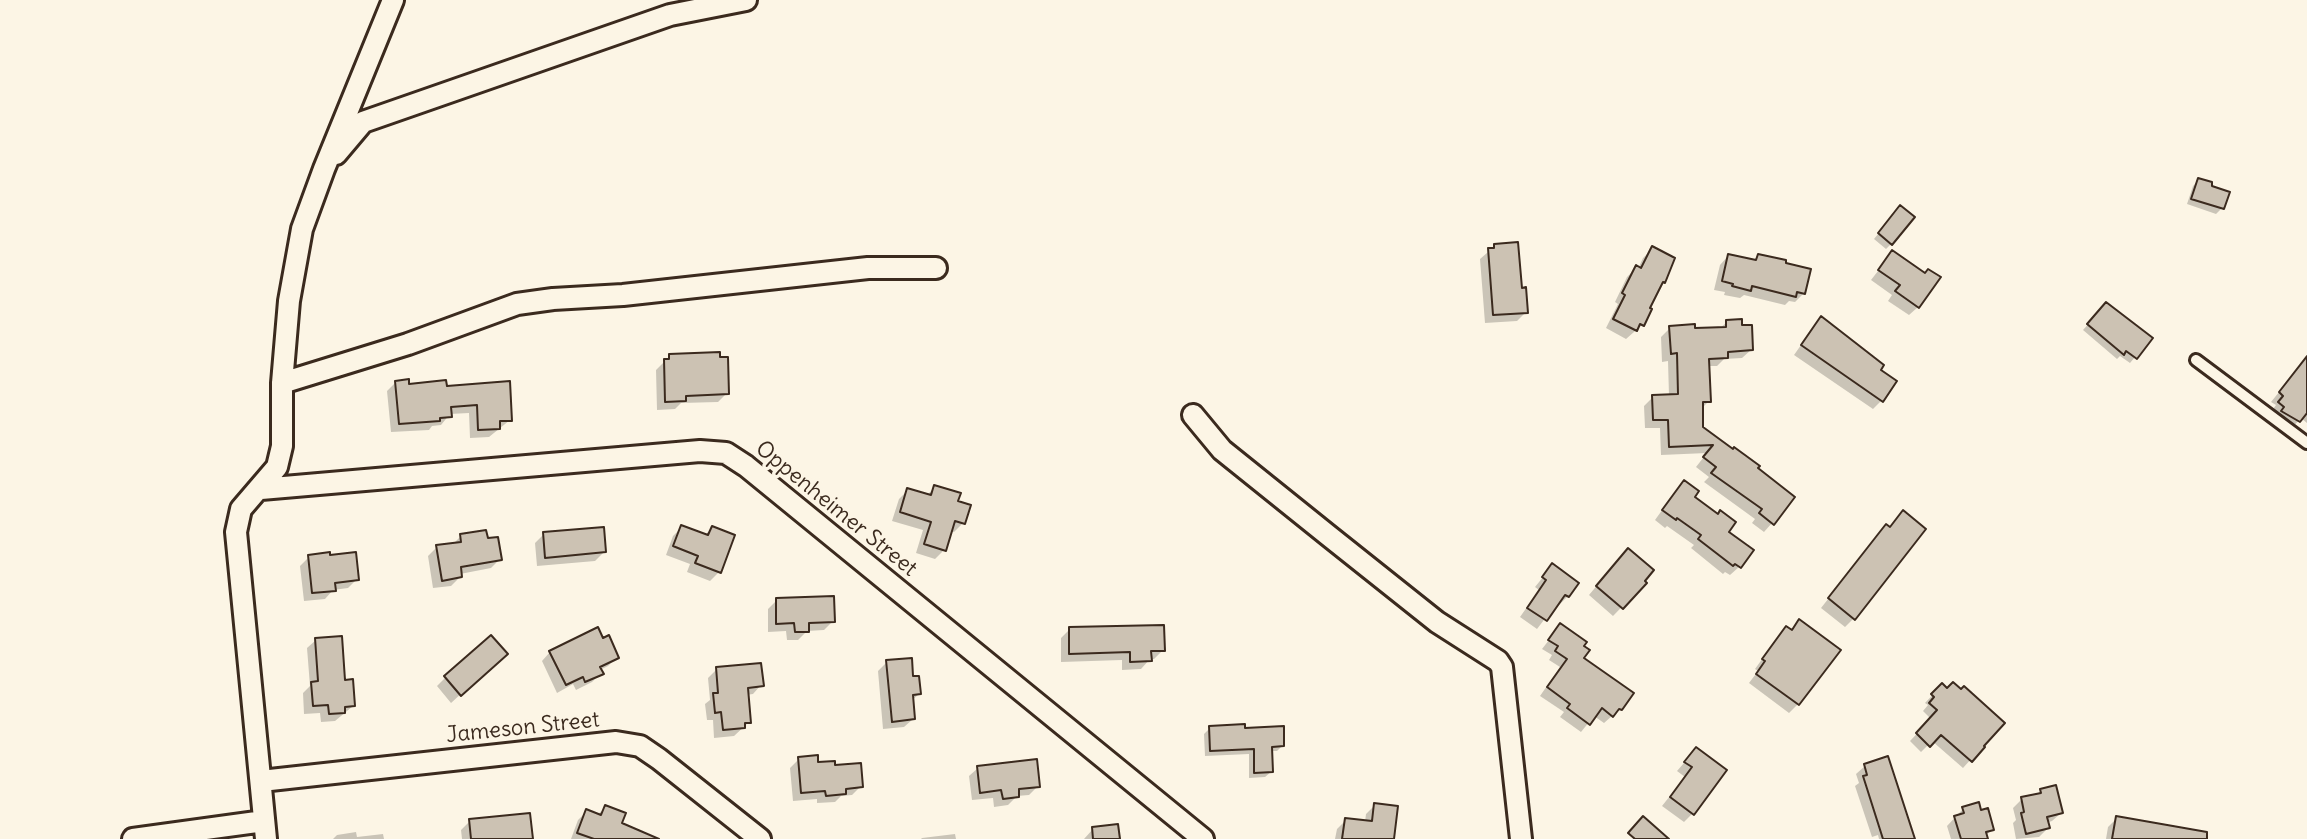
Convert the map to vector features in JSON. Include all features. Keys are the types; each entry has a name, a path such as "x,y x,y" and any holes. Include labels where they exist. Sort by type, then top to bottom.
{"street":[{"path":"133,839 265,830 236,532 241,509 277,467 282,446 282,383 289,301 302,229 393,0"},
{"path":"324,169 363,122 670,15 746,0"},
{"path":"282,383 392,349 517,304 687,289 868,268 936,268"},
{"path":"1193,415 1222,450 1437,622 1498,661 1502,667 1521,839"},
{"name":"Oppenheimer Street","path":"261,489 700,451 726,453 759,476 1203,839"},
{"name":"Jameson Street","path":"261,781 616,742 640,746 760,839"}],"lane":[{"path":"2196,360 2307,443"}],"building":[{"path":"2198,178 2230,192 2224,209 2191,199"},
{"path":"1900,205 1915,217 1892,245 1878,233"},
{"path":"1518,242 1522,288 1526,287 1528,313 1493,315 1488,248 1494,248 1494,244"},
{"path":"1652,246 1675,258 1644,326 1640,324 1637,331 1613,319 1636,265 1641,268"},
{"path":"1892,250 1925,273 1928,269 1941,277 1919,308 1895,291 1900,285 1878,270"},
{"path":"1728,254 1756,260 1758,254 1811,269 1805,294 1797,292 1796,297 1752,286 1751,291 1722,281"},
{"path":"2106,302 2153,338 2137,359 2126,351 2124,355 2087,324"},
{"path":"1821,316 1884,365 1881,370 1897,381 1883,402 1801,345"},
{"path":"1742,319 1742,325 1752,325 1753,350 1728,352 1728,358 1709,359 1711,402 1703,402 1703,427 1760,466 1758,468 1795,497 1774,525 1759,513 1762,509 1711,473 1716,467 1703,457 1713,445 1669,447 1668,420 1653,420 1652,395 1678,394 1677,353 1671,354 1669,326 1695,324 1695,328 1726,327 1726,320"},
{"path":"720,352 720,357 728,357 729,394 686,396 686,401 665,402 664,359 669,359 669,354"},
{"path":"2307,356 2307,413 2300,422 2281,411 2284,407 2278,402 2283,396 2279,392"},
{"path":"409,379 409,384 446,380 447,386 510,381 512,421 500,421 500,429 478,430 477,405 451,407 452,417 440,418 440,421 399,424 395,381"},
{"path":"1684,480 1699,491 1695,497 1718,514 1720,510 1736,522 1729,532 1754,550 1741,568 1735,564 1733,566 1698,539 1701,535 1662,510"},
{"path":"934,485 961,493 958,501 971,505 965,524 955,521 946,551 924,544 931,522 900,512 907,488 931,495"},
{"path":"1903,510 1926,529 1855,620 1828,598 1886,524 1890,527"},
{"path":"681,525 708,535 712,526 735,535 721,573 695,563 698,556 673,546"},
{"path":"604,527 606,552 545,558 543,532"},
{"path":"486,530 488,538 498,537 502,560 461,567 462,577 442,581 436,545 461,542 460,534"},
{"path":"1628,548 1654,570 1645,581 1647,583 1623,609 1596,586"},
{"path":"330,552 330,555 356,552 359,580 335,583 336,591 312,593 308,555"},
{"path":"1552,563 1579,583 1569,597 1565,595 1547,621 1527,608 1546,580 1542,577"},
{"path":"834,596 835,622 809,623 809,632 795,632 794,623 776,624 776,598"},
{"path":"1799,619 1841,650 1799,705 1756,674 1765,661 1762,659 1786,626 1792,630"},
{"path":"1560,623 1587,642 1584,646 1590,650 1584,658 1634,693 1613,717 1602,708 1590,725 1567,708 1570,704 1547,687 1567,659 1555,651 1558,646 1548,640"},
{"path":"1164,625 1165,651 1151,651 1152,661 1130,662 1130,652 1069,654 1069,627"},
{"path":"598,627 603,638 609,635 619,658 600,667 604,674 585,682 583,677 566,685 549,651"},
{"path":"491,635 508,654 461,696 444,676"},
{"path":"342,636 345,680 353,679 355,706 345,707 345,713 329,714 328,705 313,706 311,682 318,681 315,638"},
{"path":"912,658 913,676 919,676 921,694 913,695 915,719 892,722 886,660"},
{"path":"761,663 764,686 748,688 751,723 745,723 745,728 723,730 721,712 715,713 713,693 718,693 716,667"},
{"path":"1953,682 1961,689 1964,686 2005,723 1972,762 1941,735 1930,747 1916,733 1937,710 1929,703 1934,697 1931,694 1942,683 1947,688"},
{"path":"1245,724 1245,728 1284,726 1284,746 1272,747 1273,772 1254,773 1254,749 1210,751 1209,726"},
{"path":"1696,747 1727,770 1694,815 1670,797 1692,767 1684,762"},
{"path":"818,755 818,762 835,761 835,765 861,763 863,787 846,789 846,794 826,796 825,791 801,793 798,757"},
{"path":"1888,756 1915,839 1883,839 1863,776 1867,775 1864,764"},
{"path":"1037,759 1040,787 1019,789 1019,797 1003,799 1001,790 980,793 977,766"},
{"path":"2056,785 2063,813 2047,817 2050,828 2026,834 2021,797 2041,793 2040,789"},
{"path":"1979,802 1981,810 1988,808 1994,830 1986,832 1988,839 1961,839 1954,816 1964,813 1962,807"},
{"path":"1374,803 1398,806 1394,839 1342,839 1345,818 1372,821"},
{"path":"605,805 626,813 622,823 659,839 594,839 577,833 586,809 601,815"},
{"path":"530,813 533,839 471,839 469,819"},
{"path":"1643,816 1669,839 1635,839 1628,833"},
{"path":"2116,816 2207,832 2207,839 2112,839"},
{"path":"1118,824 1120,839 1093,839 1092,827"}]}
